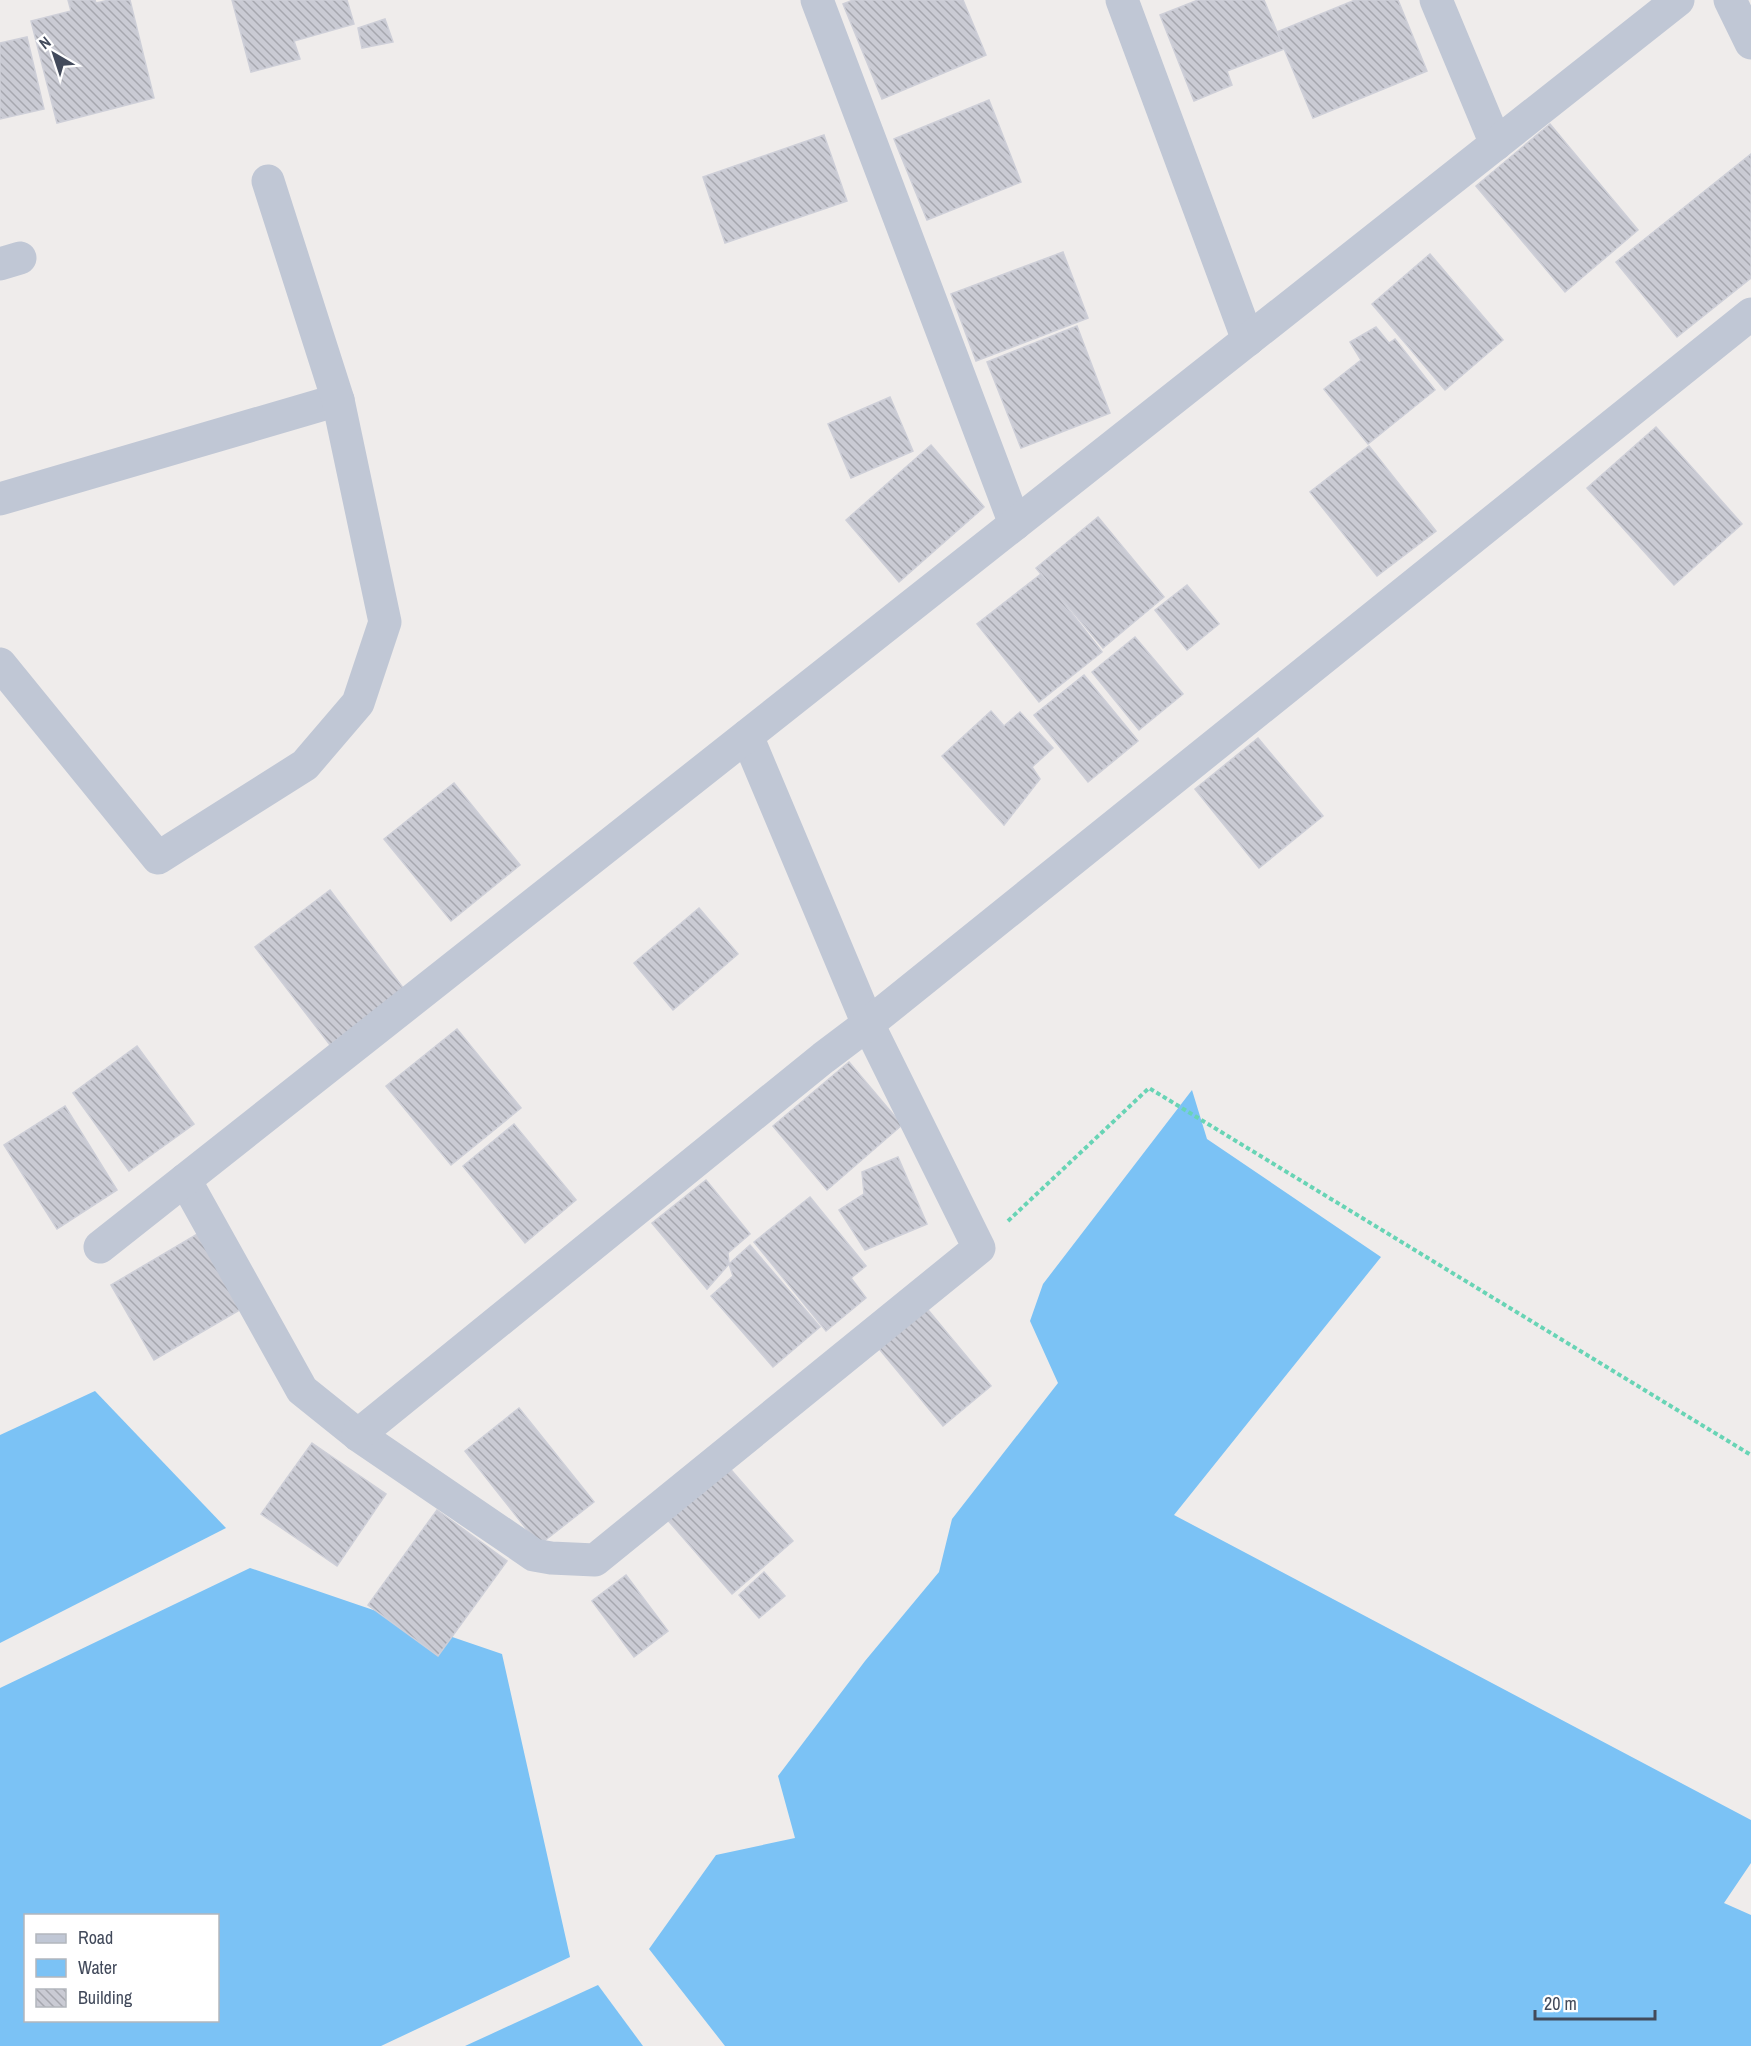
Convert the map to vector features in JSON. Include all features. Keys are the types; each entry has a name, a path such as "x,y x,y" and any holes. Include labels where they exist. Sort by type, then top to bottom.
{"street":[{"path":"818,0 1015,524"},
{"path":"1122,0 1248,340"},
{"path":"1436,0 1496,144"},
{"path":"100,1247 1678,0"},
{"path":"1730,0 1751,43"},
{"path":"0,664 158,858 305,765 358,703 385,622 338,400 268,181"},
{"path":"358,1435 823,1058 1751,314"},
{"path":"0,499 338,400"},
{"path":"185,1180 302,1390 358,1435 534,1555 595,1560 979,1248 868,1024 747,736"}],"path":[{"path":"979,1248 1149,1088 1751,1455"}],"water":[{"path":"1192,1090 1207,1139 1381,1257 1174,1515 1751,1820 1751,1863 1724,1903 1751,1915 1751,2046 725,2046 649,1949 716,1855 795,1838 778,1776 865,1661 939,1572 952,1519 1058,1383 1030,1321 1043,1284"},
{"path":"95,1391 226,1528 0,1643 0,1435"},
{"path":"250,1568 502,1654 570,1957 381,2046 0,2046 0,1688"},
{"path":"598,1985 643,2046 465,2046"}],"building":[{"path":"68,0 95,0 96,3 109,0 130,0 154,98 57,123 31,21 71,11"},
{"path":"232,0 347,0 354,24 294,41 300,59 251,72"},
{"path":"853,0 963,0 986,55 882,99 843,4"},
{"path":"1198,0 1264,0 1284,49 1227,71 1232,85 1194,101 1160,15"},
{"path":"1355,0 1398,0 1427,71 1313,118 1277,32"},
{"path":"385,19 393,42 362,48 358,28"},
{"path":"27,37 44,109 0,119 0,43"},
{"path":"989,100 1021,182 927,220 894,139"},
{"path":"1550,124 1638,230 1565,292 1476,186"},
{"path":"824,135 847,201 725,243 703,177"},
{"path":"1751,154 1751,278 1677,337 1616,262"},
{"path":"1063,252 1088,318 976,361 951,294"},
{"path":"1430,254 1503,340 1445,390 1372,304"},
{"path":"1077,326 1110,413 1021,448 987,362"},
{"path":"1376,327 1389,343 1395,339 1435,390 1368,444 1324,389 1361,360 1350,342"},
{"path":"890,397 913,451 851,478 828,424"},
{"path":"1656,427 1742,524 1674,585 1587,488"},
{"path":"931,445 984,507 899,582 846,520"},
{"path":"1369,446 1436,531 1377,576 1310,492"},
{"path":"1098,517 1164,597 1103,648 1036,568"},
{"path":"1041,574 1102,652 1039,702 977,624"},
{"path":"1187,585 1219,624 1187,650 1155,610"},
{"path":"1135,637 1183,694 1139,730 1092,672"},
{"path":"1084,675 1138,741 1088,782 1034,715"},
{"path":"991,711 1004,726 1020,712 1053,748 1032,767 1040,779 1004,825 942,756"},
{"path":"1258,738 1323,816 1259,868 1195,789"},
{"path":"454,783 520,865 451,921 384,839"},
{"path":"330,890 404,989 330,1045 255,947"},
{"path":"699,908 738,954 673,1010 634,963"},
{"path":"457,1029 521,1108 451,1165 386,1086"},
{"path":"137,1046 194,1124 129,1171 73,1093"},
{"path":"849,1062 902,1125 827,1190 773,1126"},
{"path":"65,1106 117,1190 57,1229 4,1145"},
{"path":"514,1124 576,1200 525,1243 463,1166"},
{"path":"898,1157 927,1224 865,1250 839,1210 864,1194 862,1172"},
{"path":"706,1180 750,1234 728,1253 729,1264 707,1289 652,1223"},
{"path":"810,1197 866,1266 851,1278 866,1298 826,1331 754,1242"},
{"path":"199,1233 243,1308 154,1360 111,1285"},
{"path":"750,1245 820,1327 773,1367 711,1296 733,1276 729,1264"},
{"path":"924,1305 991,1386 943,1426 876,1345"},
{"path":"519,1408 594,1502 539,1545 465,1451"},
{"path":"312,1443 386,1494 337,1566 261,1514"},
{"path":"726,1464 793,1541 732,1594 665,1517"},
{"path":"437,1510 507,1561 438,1656 368,1605"},
{"path":"764,1572 785,1596 759,1618 739,1595"},
{"path":"626,1575 668,1631 634,1657 592,1601"}]}
